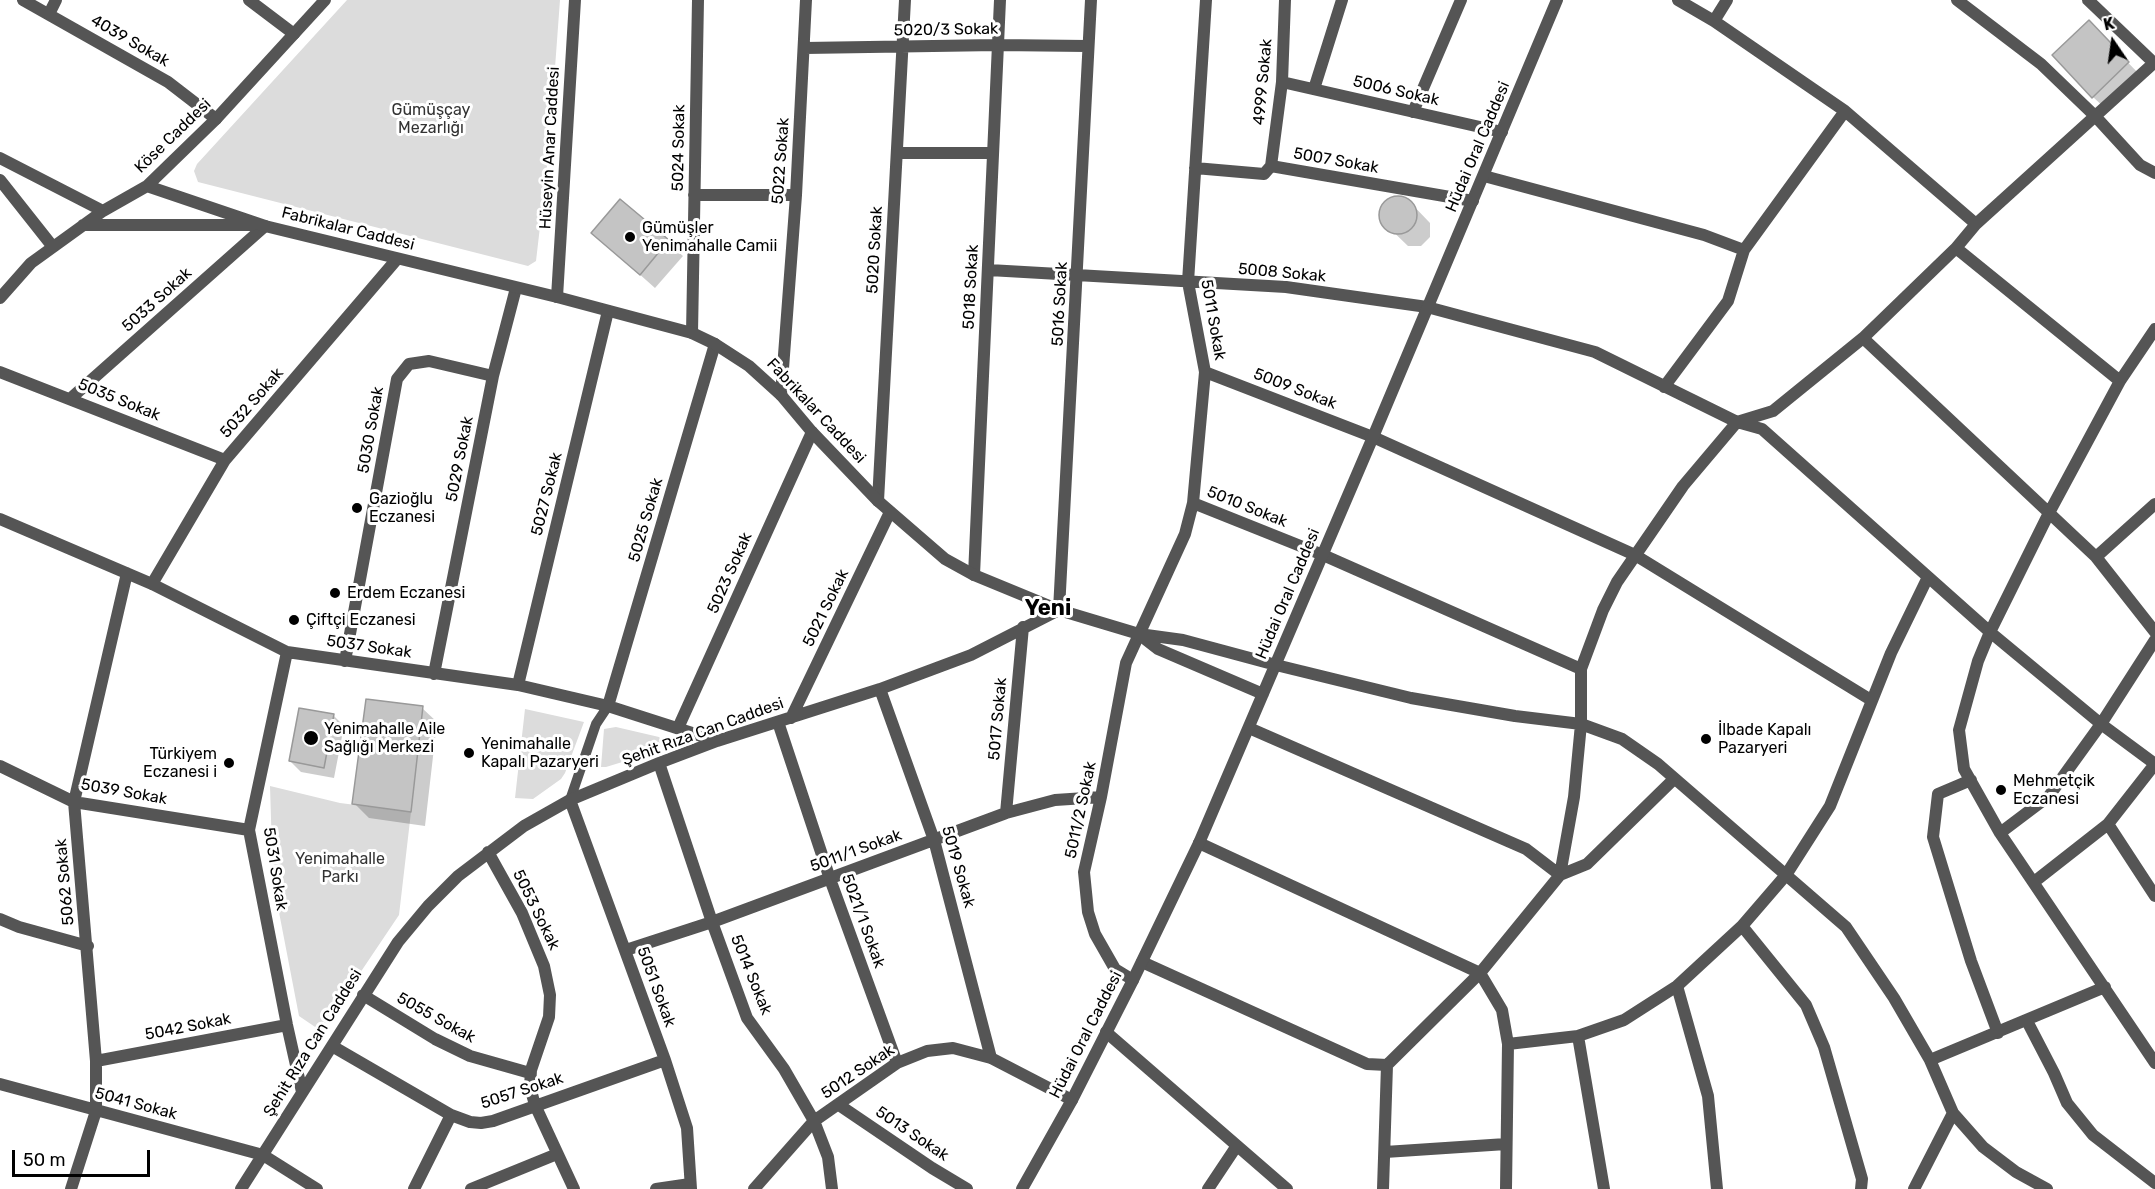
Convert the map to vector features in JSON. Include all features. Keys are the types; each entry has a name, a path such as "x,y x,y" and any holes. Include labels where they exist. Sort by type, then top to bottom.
{"street":[{"name":"4039 Sokak","path":"23,0 168,82 216,119"},
{"path":"49,14 56,0"},
{"path":"249,0 294,34"},
{"name":"Köse Caddesi","path":"0,298 31,263 102,211 147,186 216,119 325,0"},
{"name":"Hüseyin Anar Caddesi","path":"557,297 575,0"},
{"name":"5024 Sokak","path":"692,333 698,0"},
{"name":"5022 Sokak","path":"781,395 796,195 806,0"},
{"name":"5020 Sokak","path":"878,501 905,0"},
{"name":"5018 Sokak","path":"974,575 1000,0"},
{"name":"5016 Sokak","path":"1059,610 1091,0"},
{"name":"5011 Sokak","path":"1139,634 1185,534 1193,503 1205,372 1188,282 1206,0"},
{"name":"4999 Sokak","path":"1271,166 1282,82 1285,0"},
{"path":"1314,89 1342,0"},
{"path":"1413,112 1461,0"},
{"name":"Hüdai Oral Caddesi","path":"1022,1189 1072,1100 1199,843 1557,0"},
{"path":"1678,0 1714,21 1845,111 1976,224"},
{"path":"1714,21 1727,0"},
{"path":"1957,0 2041,63 2095,116 2140,165 2155,173"},
{"path":"1560,875 1574,797 1581,724 1581,669 1603,610 1617,582 1683,486 1737,422 1773,411 1863,338 1956,248 1976,224 2155,63 2088,0"},
{"name":"5020/3 Sokak","path":"805,48 1088,46"},
{"name":"5006 Sokak","path":"1282,82 1502,132"},
{"path":"1664,387 1728,301 1744,250 1845,111"},
{"path":"897,153 993,153"},
{"path":"0,158 102,211"},
{"name":"5007 Sokak","path":"1195,168 1264,174 1271,166 1473,201"},
{"path":"1484,176 1704,235 1744,250"},
{"path":"0,180 53,247"},
{"name":"Fabrikalar Caddesi","path":"147,186 265,225 692,333 715,344 749,366 781,395 812,432 878,501 945,559 974,575 1059,610 1139,634 1183,640 1411,698 1515,716 1581,724 1622,739 1658,764 1846,927 1894,998 1930,1060 1953,1113 1983,1147 2016,1172 2047,1189"},
{"path":"694,195 796,195"},
{"name":"Fabrikalar Caddesi","path":"82,225 265,225"},
{"name":"5033 Sokak","path":"70,399 265,225"},
{"path":"1956,248 2120,381"},
{"name":"5032 Sokak","path":"152,584 225,460 397,259"},
{"name":"5008 Sokak","path":"989,270 1286,287 1427,307 1595,352 1737,422 1762,429 1927,579 2101,724 2155,764"},
{"name":"5029 Sokak","path":"434,674 494,376 516,288"},
{"name":"5027 Sokak","path":"518,685 608,311"},
{"path":"2155,329 2120,381 2049,513 1990,632 1978,661 1959,730 1964,769 2000,833 2155,1063"},
{"path":"1863,338 2096,557 2155,632"},
{"name":"5025 Sokak","path":"608,706 715,344"},
{"name":"5030 Sokak","path":"345,661 397,379 409,364 429,361 494,376"},
{"name":"5035 Sokak","path":"0,372 225,460"},
{"name":"5009 Sokak","path":"1205,372 1373,437 1635,555 1871,700"},
{"name":"5023 Sokak","path":"678,729 812,432"},
{"name":"5010 Sokak","path":"1193,503 1323,555 1581,669"},
{"path":"2096,557 2155,504"},
{"name":"5021 Sokak","path":"791,718 890,512"},
{"name":"5037 Sokak","path":"0,519 152,584 287,652 518,685 608,706 717,741"},
{"name":"5062 Sokak","path":"71,1189 96,1111 96,1061 75,802 127,573"},
{"path":"1508,1044 1578,1036 1624,1020 1677,986 1742,926 1786,875 1830,806 1891,652 1927,579"},
{"name":"Şehit Rıza Can Caddesi","path":"241,1189 398,942 458,876 524,826 570,800 659,763 717,741 880,689 971,655 1059,610"},
{"name":"5017 Sokak","path":"1006,813 1023,627"},
{"name":"Fabrikalar Caddesi","path":"1139,634 1158,649 1263,694"},
{"name":"5011/2 Sokak","path":"1133,980 1115,969 1095,934 1088,912 1084,872 1126,663 1139,634"},
{"path":"2000,833 2049,796 2101,724 2155,640"},
{"name":"5031 Sokak","path":"287,652 249,830 302,1092"},
{"name":"5019 Sokak","path":"880,689 934,840 992,1058"},
{"name":"5021/1 Sokak","path":"778,722 830,879 897,1063"},
{"path":"1249,728 1526,849 1560,875"},
{"name":"5014 Sokak","path":"659,763 747,1018 784,1069 814,1121 828,1157 832,1189"},
{"path":"2034,882 2108,824 2155,764"},
{"name":"5039 Sokak","path":"0,766 75,802 249,830"},
{"path":"1383,1189 1387,1065 1480,973 1560,875 1587,864 1674,779"},
{"path":"1971,780 1938,794 1933,837 1971,962 1998,1033"},
{"name":"5011/1 Sokak","path":"626,950 712,922 1006,813 1055,800 1101,796"},
{"name":"5051 Sokak","path":"570,800 626,950 687,1128 690,1187"},
{"path":"2108,824 2155,896"},
{"path":"1199,843 1480,973 1502,1010 1508,1044 1506,1189"},
{"name":"5053 Sokak","path":"488,852 531,931 548,983 549,1017 530,1073 530,1087 535,1105 573,1189"},
{"path":"0,919 19,927 88,946"},
{"path":"1742,926 1806,1005 1824,1047 1862,1179 1861,1189"},
{"path":"1142,962 1367,1064 1387,1065"},
{"path":"1677,986 1708,1096 1716,1189"},
{"path":"1930,1060 2105,987"},
{"name":"5055 Sokak","path":"363,995 435,1039 470,1056 530,1073"},
{"path":"2027,1021 2067,1103 2093,1135 2155,1183"},
{"name":"5042 Sokak","path":"96,1061 287,1025"},
{"path":"1106,1032 1287,1189"},
{"path":"1578,1036 1604,1189"},
{"name":"5057 Sokak","path":"332,1046 451,1114 470,1122 481,1123 493,1121 665,1060"},
{"name":"5012 Sokak","path":"754,1189 814,1121 897,1063 927,1051 953,1048 992,1058 1072,1100"},
{"name":"5041 Sokak","path":"0,1084 263,1155 317,1189"},
{"name":"5013 Sokak","path":"839,1105 967,1189"},
{"path":"1914,1189 1953,1113"},
{"path":"414,1189 451,1114"},
{"path":"1384,1152 1506,1144"},
{"path":"1208,1189 1236,1147"},
{"path":"471,1189 557,1154"},
{"path":"656,1189 690,1187"}],"lane":[{"path":"570,800 596,724 608,706"}],"green space":[{"name":"Gümüşçay Mezarlığı","path":"347,0 560,0 549,149 536,261 528,266 198,182 194,171 197,164"},
{"path":"525,709 584,722 565,773 561,779 533,799 515,798"},
{"path":"616,727 659,737 664,743 655,752 601,767 604,729"},
{"name":"Yenimahalle Parkı","path":"270,786 340,803 411,812 399,915 321,1031 299,1016 278,907 272,851"}],"building":[{"path":"2089,20 2129,62 2092,98 2052,55"},
{"path":"1398,196 1411,202 1417,215 1411,228 1398,234 1385,228 1379,215 1385,202"},
{"name":"Gümüşler Yenimahalle Camii","path":"620,199 669,240 640,275 591,233"},
{"path":"366,699 423,706 411,812 352,804"},
{"name":"Yenimahalle Aile Sağlığı Merkezi","path":"299,708 334,714 324,768 289,761"}],"place":[{"name":"Gümüşler Yenimahalle Camii","path":"630,237"},
{"name":"Gazioğlu Eczanesi","path":"357,508"},
{"name":"Erdem Eczanesi","path":"335,593"},
{"name":"Çiftçi Eczanesi","path":"294,620"},
{"name":"Yenimahalle Aile Sağlığı Merkezi","path":"311,738"},
{"name":"İlbade Kapalı Pazaryeri","path":"1706,739"},
{"name":"Yenimahalle Kapalı Pazaryeri","path":"469,753"},
{"name":"Türkiyem Eczanesi i","path":"229,763"},
{"name":"Mehmetçik Eczanesi","path":"2001,790"}],"district":[{"name":"Yeni","path":"1048,609"}]}
